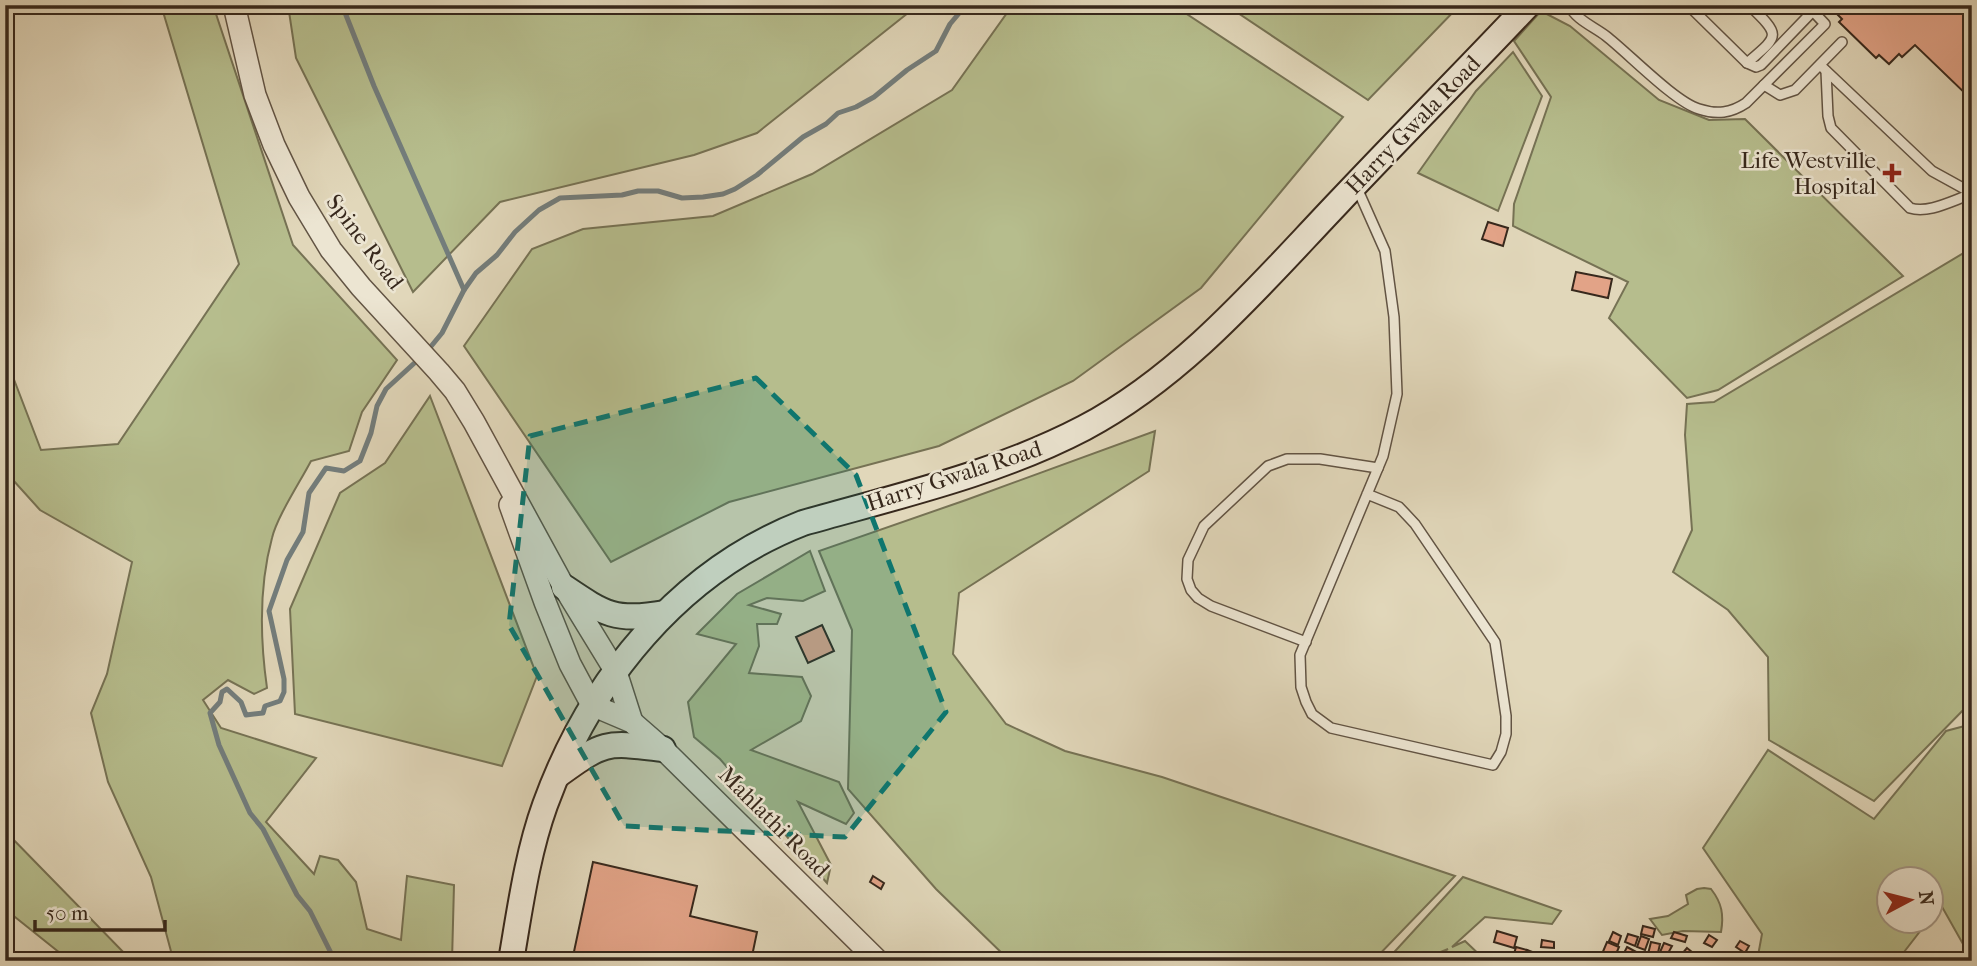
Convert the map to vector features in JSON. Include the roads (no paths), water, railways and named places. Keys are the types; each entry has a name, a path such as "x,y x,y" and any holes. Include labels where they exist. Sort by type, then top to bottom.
{"main road":[{"name":"Harry Gwala Road","path":"511,961 530,859 545,806 572,740 592,705 636,645 665,612 750,546 803,523 974,474 1029,454 1086,427 1169,372 1273,272 1528,5"},
{"path":"564,587 596,609 616,616 640,617 665,612"},
{"path":"557,775 592,750 605,745 621,743 663,749"}],"street":[{"name":"Spine Road","path":"234,5 255,95 274,145 299,197 331,250 361,288 455,391 530,521 564,587 616,672"},
{"name":"Spine Road","path":"506,483 511,511 525,552 570,664 592,705"},
{"path":"616,672 632,722"},
{"name":"Mahlathi Road","path":"592,705 632,722 663,749 878,961"}],"lane":[{"path":"1569,5 1582,21 1604,34 1669,90 1697,109 1716,113 1734,111 1746,103 1825,24 1810,8 1761,65 1751,66 1688,5"},
{"path":"1747,63 1772,41 1774,35 1771,27 1749,5"},
{"path":"1764,85 1777,94 1795,90 1823,68 1842,42"},
{"path":"1823,68 1932,171 1972,193"},
{"path":"1823,68 1829,123 1836,134 1910,208 1919,211 1928,209 1972,193"},
{"path":"1356,184 1385,251 1394,317 1397,394 1378,468 1367,494 1306,642 1300,655 1301,687 1312,714 1331,728 1488,764 1495,763 1503,746 1506,716 1495,642 1415,524 1399,507 1367,494"},
{"path":"1306,642 1211,606 1198,598 1186,579 1188,560 1204,526 1268,466 1287,459 1320,459 1378,468"}],"waterway":[{"path":"342,5 374,86 464,290"},
{"path":"428,350 442,333 476,273 497,255 515,232 539,210 560,198 622,195 638,191 658,191 682,198 703,197 735,189 757,175 803,137 826,124 838,113 874,97 936,51 950,24 966,5"},
{"path":"335,961 263,829 250,813 219,745 210,713 220,702 222,692 227,689 241,702 246,715 263,713 265,706 280,701 284,692 284,679 269,611 287,560 303,532 309,493 326,468 344,471 360,461 371,433 377,406 386,389 421,357"}],"place":[{"name":"Life Westville Hospital","path":"1892,173"}]}
